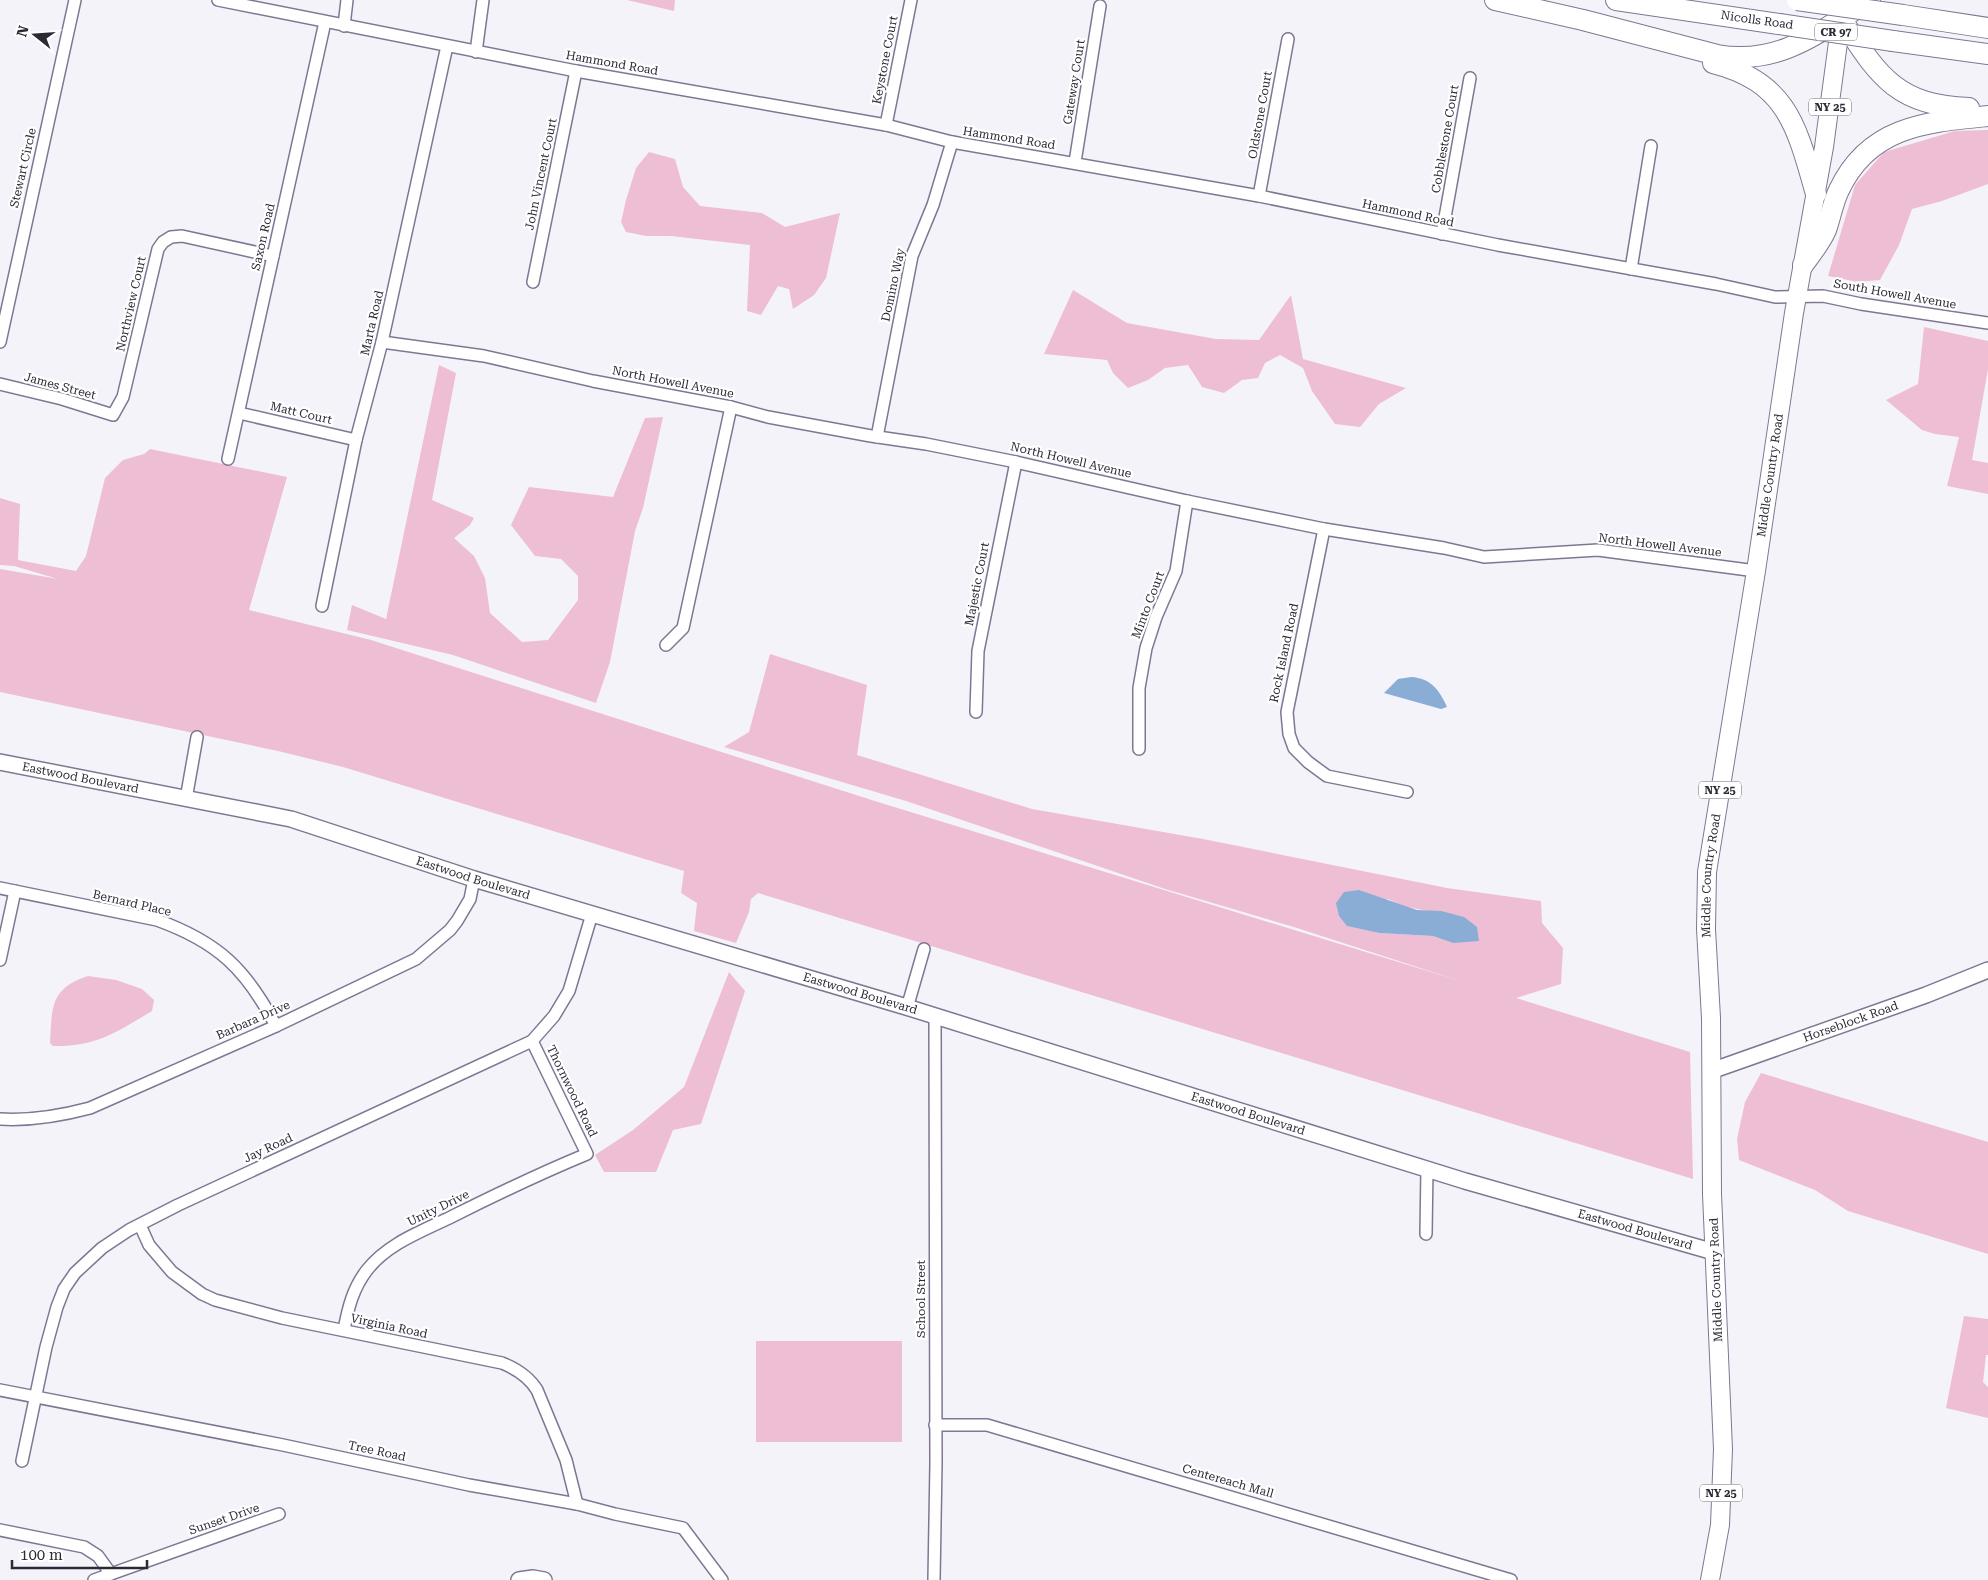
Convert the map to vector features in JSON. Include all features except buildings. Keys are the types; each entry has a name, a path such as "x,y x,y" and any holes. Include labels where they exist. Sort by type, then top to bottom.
{"highway":[{"path":"1495,0 1728,56 1764,56 1793,47 1842,9 1870,0"},
{"name":"Nicolls Road","path":"1616,0 1988,54"},
{"name":"Nicolls Road","path":"1797,0 1988,28"},
{"path":"1830,0 1842,9 1872,65 1896,88 1917,99 1937,105 1953,108 1988,108"},
{"path":"1656,39 1703,60 1745,74 1773,94 1793,121 1816,194"},
{"path":"1803,265 1826,231 1834,201 1844,180 1854,165 1868,151 1890,136 1912,126 1934,121 1988,116"}],"main road":[{"name":"Middle Country Road","path":"1710,1580 1720,1525 1723,1449 1714,1252 1711,1018 1706,929 1707,872 1756,571 1797,296 1816,194 1842,9"}],"street":[{"name":"Stewart Circle","path":"0,342 75,0"},
{"name":"Hammond Road","path":"218,0 576,71 886,124 952,142 1075,162 1259,196 1442,234 1716,284 1775,297 1797,296"},
{"path":"344,26 347,0"},
{"path":"476,52 483,0"},
{"name":"Keystone Court","path":"886,124 911,0"},
{"name":"Gateway Court","path":"1075,162 1100,6"},
{"name":"Saxon Road","path":"228,459 326,22"},
{"name":"Oldstone Court","path":"1259,196 1288,38"},
{"name":"Marta Road","path":"322,606 356,440 382,342 447,46"},
{"name":"John Vincent Court","path":"532,282 576,71"},
{"name":"Cobblestone Court","path":"1442,234 1470,78"},
{"name":"Domino Way","path":"877,437 912,256 933,204 952,142"},
{"path":"1631,269 1652,146"},
{"name":"Northview Court","path":"113,414 123,397 158,249 163,242 171,237 182,236 273,256"},
{"name":"South Howell Avenue","path":"1797,296 1827,297 1988,323"},
{"name":"North Howell Avenue","path":"382,342 484,356 593,381 731,407 768,417 926,444 1016,462 1187,501 1324,529 1444,548 1484,557 1598,550 1756,571"},
{"name":"James Street","path":"0,384 113,414"},
{"path":"666,645 683,628 731,407"},
{"name":"Matt Court","path":"239,413 356,440"},
{"name":"Majestic Court","path":"976,712 978,651 1016,462"},
{"name":"Minto Court","path":"1139,749 1139,688 1146,648 1156,617 1176,571 1187,501"},
{"name":"Rock Island Road","path":"1324,529 1286,712 1289,734 1294,748 1308,762 1327,776 1407,792"},
{"path":"186,799 197,737"},
{"name":"Eastwood Boulevard","path":"0,762 291,818 474,879 907,1008 1465,1181 1714,1252"},
{"name":"Barbara Drive","path":"0,1119 59,1117 90,1108 276,1026 416,959 425,953 457,921 470,898 474,879"},
{"name":"Bernard Place","path":"0,888 157,920 179,928 213,946 249,980 276,1026"},
{"path":"0,960 15,891"},
{"name":"Jay Road","path":"22,1461 52,1323 64,1290 75,1273 115,1238 178,1205 532,1041 554,1016 569,991 592,914"},
{"path":"907,1008 924,949"},
{"name":"Horseblock Road","path":"1711,1071 1917,998 1988,970"},
{"name":"School Street","path":"934,1580 936,1018"},
{"name":"Thornwood Road","path":"532,1041 587,1154"},
{"name":"Unity Drive","path":"344,1330 352,1298 359,1282 374,1262 390,1247 528,1178 587,1154"},
{"path":"1426,1234 1427,1168"},
{"name":"Virginia Road","path":"140,1225 149,1245 166,1266 202,1294 230,1305 273,1316 502,1363 514,1368 532,1381 537,1390 566,1460 577,1504"},
{"name":"Tree Road","path":"0,1390 469,1485 577,1504 683,1528 721,1576 722,1580"},
{"name":"Centereach Mall","path":"935,1425 987,1425 1511,1580"},
{"name":"Sunset Drive","path":"94,1580 279,1514"},
{"path":"0,1530 84,1547 98,1556 111,1574"},
{"path":"519,1580 533,1578 544,1580"}],"shaded area":[{"path":"627,0 675,0 674,11"},
{"path":"1988,130 1988,184 1942,201 1912,209 1899,245 1880,280 1858,282 1828,276 1855,185 1884,152 1955,131"},
{"path":"649,152 675,159 683,187 700,206 762,213 785,227 840,213 826,278 814,295 793,309 789,289 778,286 761,315 747,311 750,245 671,236 646,236 626,232 621,222 626,200 636,168"},
{"path":"1073,290 1127,323 1216,339 1259,340 1291,295 1303,359 1406,388 1379,404 1360,427 1335,424 1312,391 1303,368 1280,355 1265,363 1258,378 1242,380 1224,393 1202,387 1188,365 1165,368 1148,380 1128,388 1113,373 1107,360 1044,354"},
{"path":"1924,327 1988,341 1988,369 1972,460 1988,463 1988,494 1947,486 1959,437 1935,434 1922,430 1886,400 1918,384"},
{"path":"439,365 456,373 432,500 474,518 470,525 454,538 474,556 485,578 490,613 522,642 548,640 578,600 578,576 561,559 535,556 511,525 529,487 613,497 645,418 663,417 643,508 635,531 610,662 596,703 453,655 347,630 352,605 386,619"},
{"path":"150,449 287,477 249,610 371,640 878,802 1457,980 1297,928 1165,889 906,801 724,747 749,732 770,654 867,685 857,755 1032,809 1203,839 1447,888 1541,901 1542,923 1563,948 1561,984 1516,998 1690,1052 1693,1179 758,893 751,899 749,912 736,943 694,931 697,903 681,893 684,871 343,767 278,751 0,692 0,569 58,579 14,566 0,565 0,498 20,504 18,560 76,571 86,556 105,478 123,460 144,454","holes":["1388,899 1403,906 1427,911 1453,943 1433,936 1379,933 1348,926 1339,916"]},
{"path":"729,972 745,991 701,1124 673,1130 656,1172 604,1172 595,1155 633,1130 684,1087"},
{"path":"88,976 116,980 142,989 154,1000 152,1011 117,1032 94,1041 68,1046 53,1046 50,1043 51,1019 60,993 66,987"},
{"path":"1761,1073 1988,1142 1988,1254 1848,1211 1815,1190 1739,1160 1737,1139 1745,1102"},
{"path":"1964,1316 1988,1319 1988,1355 1986,1355 1983,1382 1988,1387 1988,1418 1946,1408"},
{"path":"756,1341 902,1341 902,1442 756,1442"}],"water":[{"path":"1411,677 1424,680 1434,686 1447,707 1441,709 1384,693 1398,679"},
{"path":"1359,890 1417,910 1441,911 1464,917 1477,927 1479,941 1453,943 1433,936 1379,933 1347,926 1339,916 1336,903 1344,892"}]}
